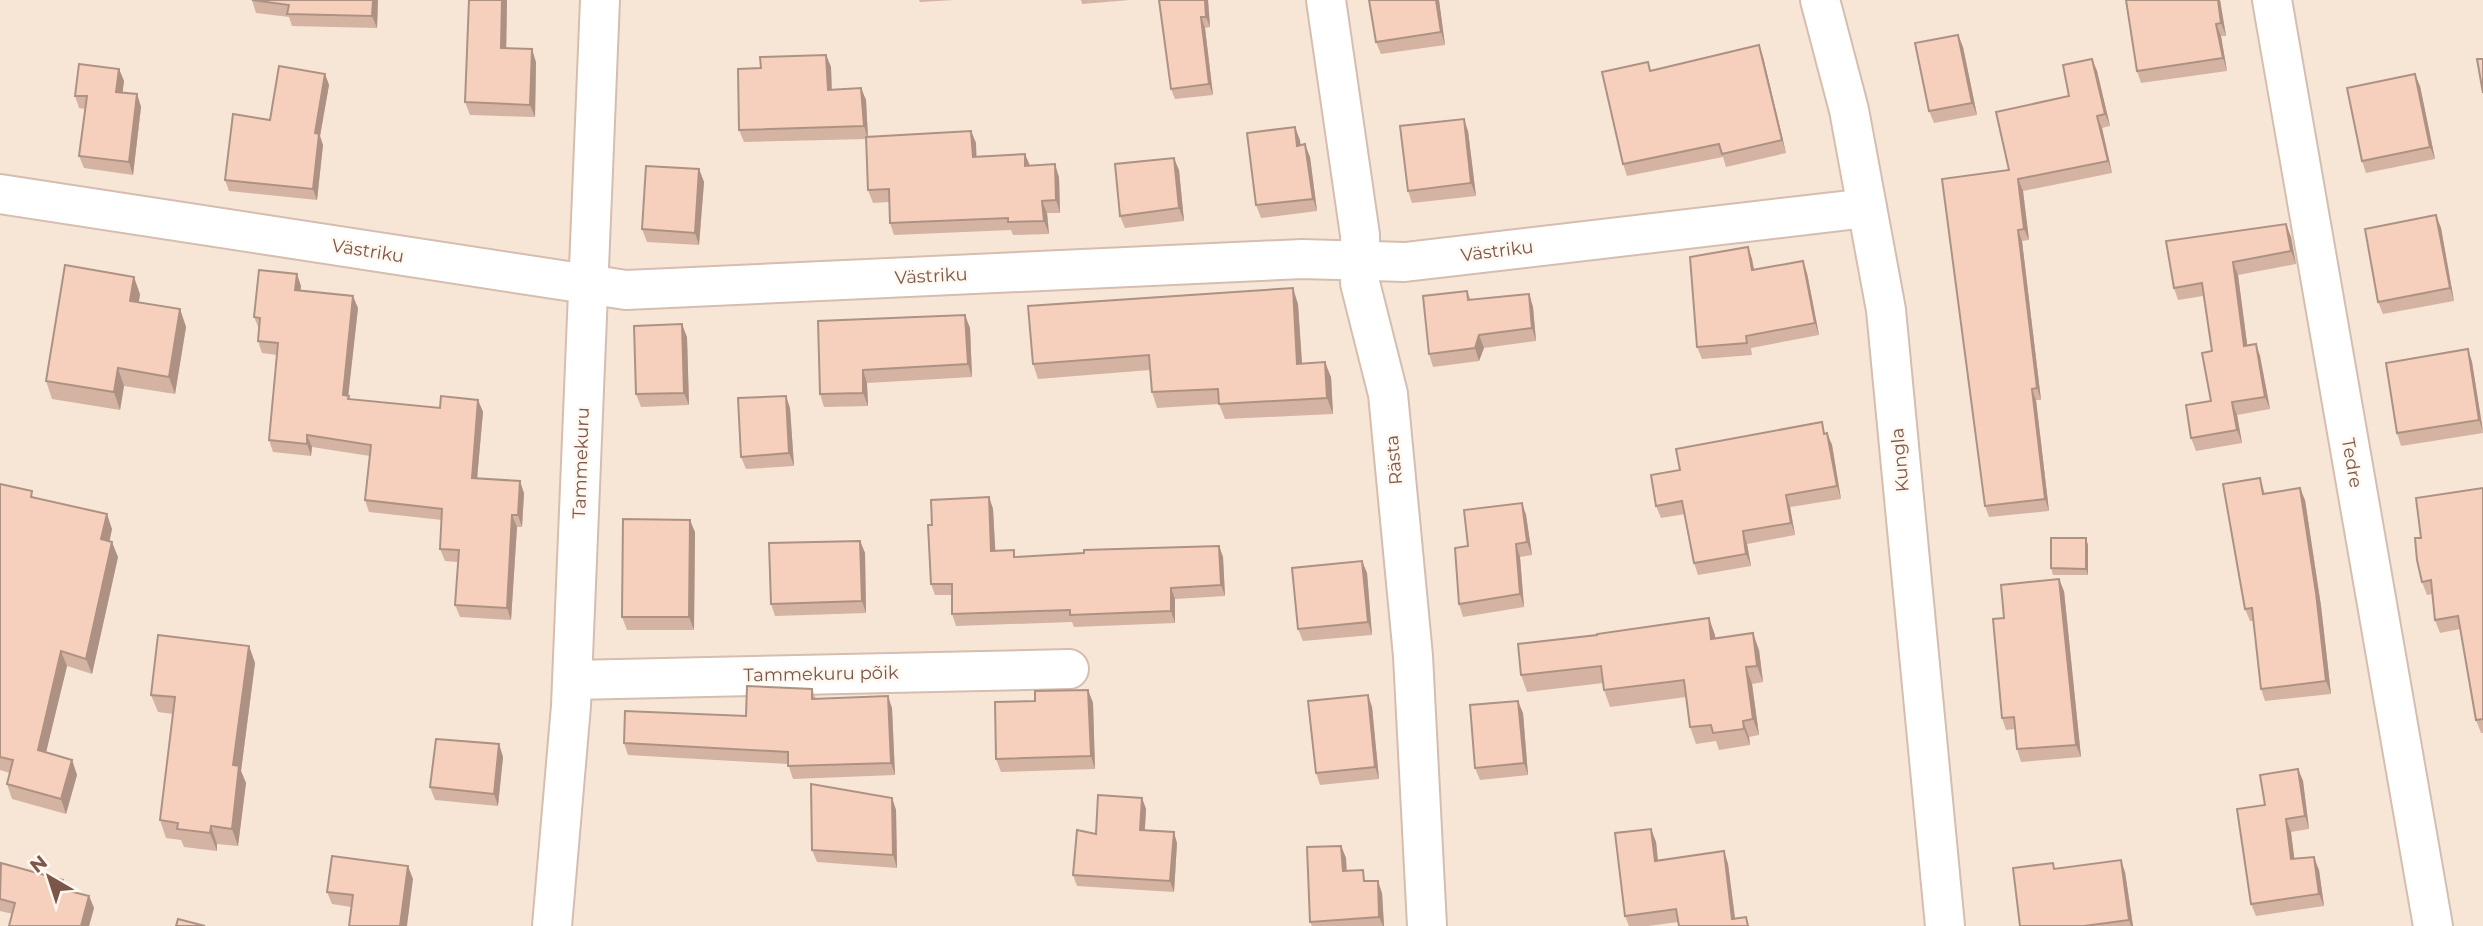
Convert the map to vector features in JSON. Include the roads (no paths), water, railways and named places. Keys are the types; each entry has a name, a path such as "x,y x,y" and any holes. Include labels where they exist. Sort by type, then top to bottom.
{"street":[{"name":"Tammekuru","path":"552,926 573,680 600,0"},
{"name":"Rästa","path":"1326,0 1360,234 1360,283 1388,394 1413,656 1427,926"},
{"name":"Kungla","path":"1820,0 1849,110 1886,310 1945,926"},
{"name":"Tedre","path":"2272,0 2433,926"},
{"name":"Västriku","path":"0,194 626,290 1301,259 1405,262 1867,208"},
{"name":"Tammekuru põik","path":"573,680 1069,669"}]}
